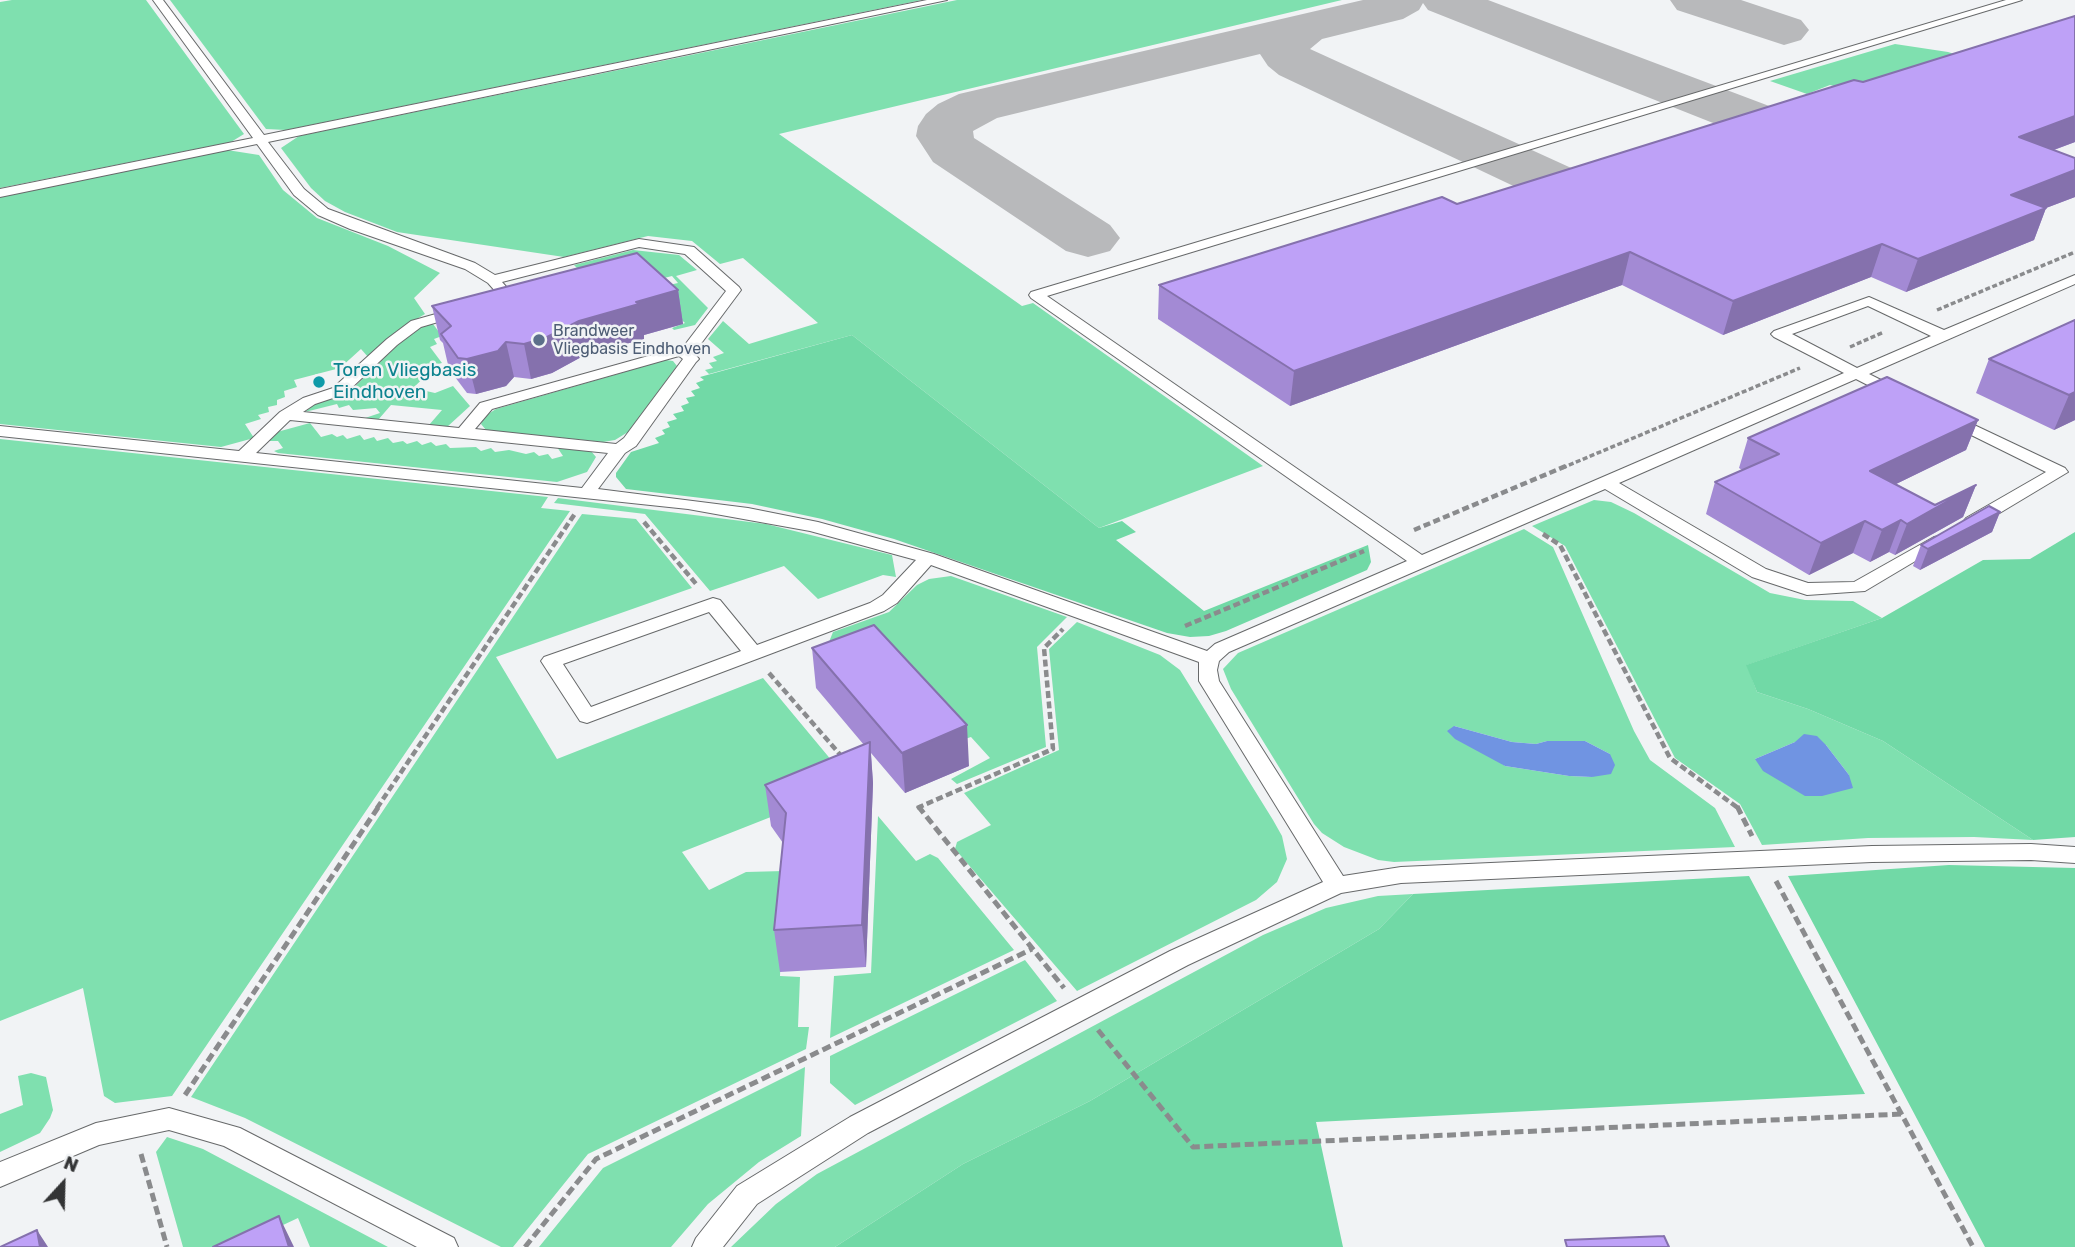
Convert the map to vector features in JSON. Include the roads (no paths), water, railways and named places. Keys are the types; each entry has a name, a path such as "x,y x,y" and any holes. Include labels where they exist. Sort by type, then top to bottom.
{"lane":[{"path":"158,0 299,192 323,212 355,226 470,266 493,280 503,299 522,313"},
{"path":"0,193 942,0"},
{"path":"1421,562 1036,295 2017,0"},
{"path":"493,280 639,243 689,250 734,290 686,353"},
{"path":"1337,885 1209,681 1207,670 1210,659 1231,645 2075,279"},
{"path":"1916,403 1779,334 1869,301 1944,336"},
{"path":"243,457 286,415 309,401 339,391 392,342 416,324 473,307"},
{"path":"463,433 486,406 682,350 691,359 630,442 619,449 587,493"},
{"path":"1606,482 1759,573 1807,589 1858,587 2059,472 1940,414"},
{"path":"286,415 619,449"},
{"path":"0,431 587,493 748,513 812,526 928,558 1210,659"},
{"path":"752,652 713,604 551,661 587,716 877,607 890,599 928,558"},
{"path":"706,1247 747,1195 859,1125 1213,941 1337,885 1401,875 1872,854 2031,852 2075,855"},
{"path":"0,1175 96,1134 169,1119 231,1136 444,1247"}],"water":[{"path":"1454,726 1512,742 1536,744 1547,741 1585,741 1610,754 1615,765 1611,774 1592,777 1505,766 1455,739 1447,731"},
{"path":"1804,734 1817,736 1826,745 1849,775 1853,788 1822,796 1805,796 1763,771 1755,759 1795,742"}],"place":[{"name":"Brandweer Vliegbasis Eindhoven","path":"539,340"},
{"name":"Toren Vliegbasis Eindhoven","path":"319,382"}]}
